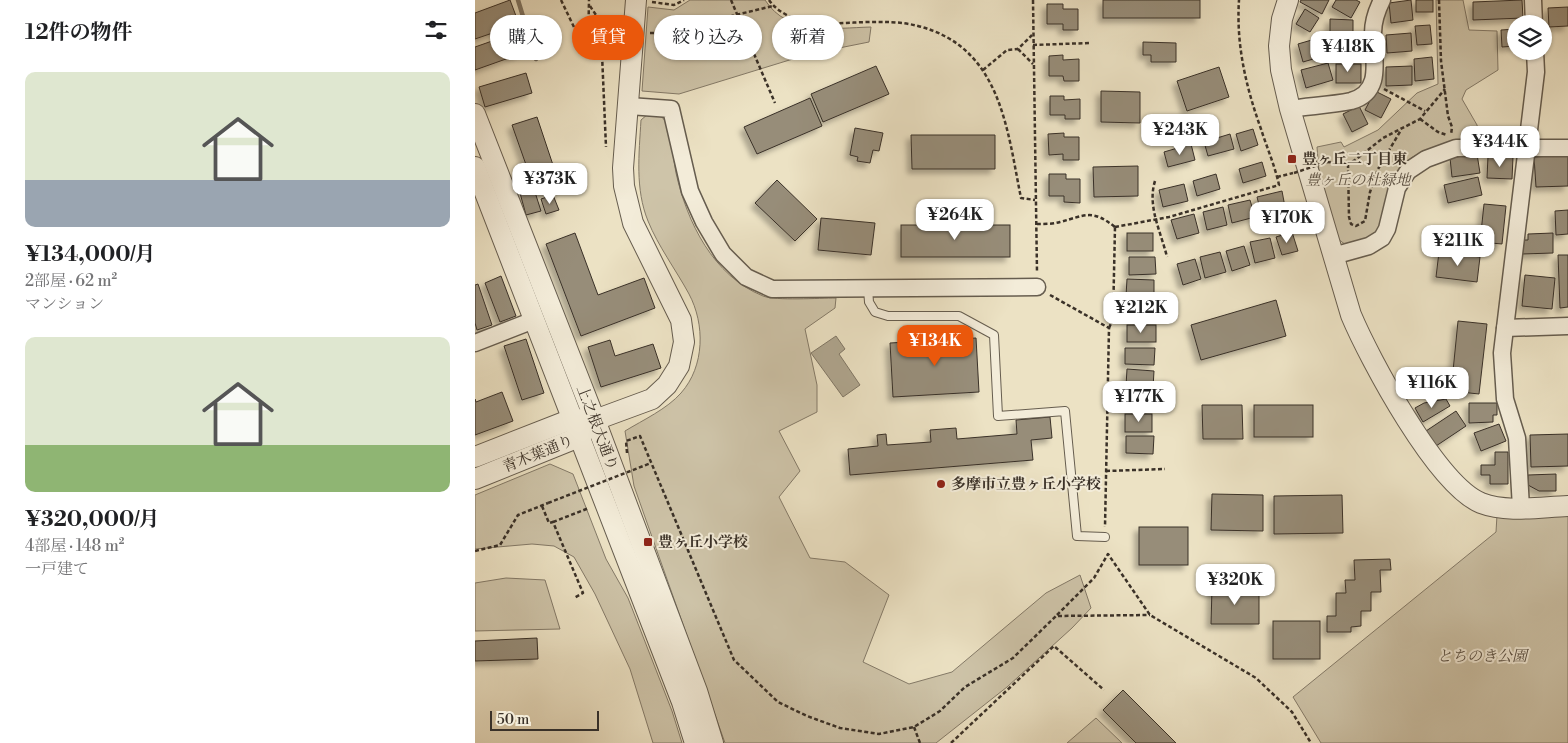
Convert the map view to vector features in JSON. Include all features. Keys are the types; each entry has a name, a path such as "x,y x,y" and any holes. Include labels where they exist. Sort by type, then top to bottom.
{"street":[{"path":"1288,0 1282,19 1279,46 1281,70 1290,109 1333,256 1351,315 1364,347 1403,413 1449,478 1459,489 1483,503 1521,508 1568,506"},
{"path":"1290,109 1353,100 1368,91 1374,84 1373,31 1375,18 1382,0"},
{"path":"1533,0 1534,15"},
{"path":"595,420 652,399 667,386 679,366 684,342 681,320 633,223 627,205 623,168 643,1"},
{"path":"1521,508 1517,438 1505,399 1502,353 1536,72 1535,60"},
{"path":"629,106 671,109 690,191 704,222 723,254 746,277 772,289 1037,287"},
{"name":"上之根大通り","path":"475,114 595,420 697,691 713,743"},
{"path":"1333,256 1369,246 1382,238 1387,228 1397,188 1408,170 1454,142 1527,148 1568,148"},
{"name":"上之根大通り","path":"475,166 682,702 695,743"},
{"path":"475,343 535,320"},
{"path":"1505,328 1568,326"},
{"name":"青木葉通り","path":"475,479 575,428 595,420"},
{"name":"青木葉通り","path":"475,457 575,428"}],"lane":[{"path":"868,289 869,302 875,312 887,316 959,316 994,335 999,416 1065,411 1077,536 1105,537"}],"path":[{"path":"561,0 584,48 588,48 589,0"},
{"path":"643,1 674,5 684,0"},
{"path":"731,0 775,103"},
{"path":"769,0 773,6 803,23 918,25 946,37 969,54 983,70 1002,106 1021,198 1035,200"},
{"path":"1033,0 1037,287 1109,328"},
{"path":"1037,224 1058,222 1088,214 1102,217 1115,227 1169,217 1279,185 1260,128 1240,54 1237,25 1239,0"},
{"path":"1439,0 1441,61 1446,88 1448,116 1454,142"},
{"path":"589,6 596,15 601,32 606,149"},
{"path":"644,33 683,33 707,30 719,19 773,6"},
{"path":"983,70 1007,50 1019,49 1032,35"},
{"path":"1033,45 1089,43"},
{"path":"1019,49 1033,64"},
{"path":"1374,84 1425,111"},
{"path":"1277,177 1327,162 1348,164 1383,138 1420,119 1446,88"},
{"path":"1420,119 1429,123 1454,142"},
{"path":"1348,164 1349,217 1351,224 1357,226 1365,221 1369,192 1378,169 1401,130"},
{"path":"1155,181 1152,190 1152,208 1167,257"},
{"path":"1115,227 1114,311 1109,328 1105,537 1108,554 1150,614 1256,678 1292,712 1311,743"},
{"path":"627,455 626,441 640,436 734,660 778,702 807,716 840,728 879,734 915,727 940,711 965,687 1013,658 1094,578 1108,554"},
{"path":"475,550 500,545 518,515 651,463"},
{"path":"1106,471 1165,469"},
{"path":"542,506 549,523 590,508"},
{"path":"553,522 583,594 575,598"},
{"path":"1056,616 1150,614"},
{"path":"951,743 1054,646 1105,690"},
{"path":"915,727 920,743"}],"green space":[{"path":"690,0 765,0 779,15 772,15 772,60 790,60 679,94 642,91 648,7 674,10"},
{"name":"豊ヶ丘の杜緑地","path":"1436,0 1463,0 1469,30 1497,31 1498,70 1466,90 1462,99 1477,125 1480,141 1432,149 1407,161 1395,178 1386,210 1378,229 1368,238 1346,245 1338,239 1319,173 1317,147 1341,142 1344,147 1378,130 1417,93 1438,84"},
{"path":"871,27 869,42 844,47 844,28"},
{"path":"648,114 654,114 666,121 676,173 687,210 705,245 716,261 730,275 745,287 769,298 836,298 835,308 805,329 817,385 817,412 779,431 800,471 779,497 810,558 845,562 889,595 863,662 909,684 952,672 1046,593 1080,575 1091,608 1072,628 1007,687 936,743 725,743 634,486 625,431 662,409 681,393 695,370 700,345 698,318 694,306 684,285 657,240 648,221 641,196 639,146 641,120"},
{"path":"550,464 573,474 606,559 628,598 672,711 682,743 653,743 630,669 595,594 574,557 554,546 532,544 475,549 475,495"},
{"name":"とちのき公園","path":"1568,512 1568,743 1321,743 1293,697 1496,532 1497,515"},
{"path":"506,578 545,580 560,629 475,631 475,583"},
{"path":"1096,718 1122,743 1067,743"}],"shaded area":[{"path":"836,336 845,349 839,354 860,385 843,397 811,353"}],"building":[{"path":"510,0 516,15 490,15 490,34 475,39 475,13"},
{"path":"1103,0 1200,0 1200,18 1103,18"},
{"path":"1301,0 1329,0 1322,14 1300,2"},
{"path":"1336,0 1356,0 1360,2 1351,18 1332,7"},
{"path":"1411,0 1413,20 1391,23 1389,3"},
{"path":"1416,0 1433,0 1433,12 1416,12"},
{"path":"1522,0 1523,15 1507,15 1507,19 1473,20 1473,2"},
{"path":"1047,4 1063,4 1063,9 1078,9 1078,30 1063,30 1063,24 1047,24"},
{"path":"1568,7 1568,26 1552,27 1552,15 1548,15 1548,8"},
{"path":"1305,9 1319,18 1310,32 1296,24"},
{"path":"1330,19 1353,20 1353,38 1330,37"},
{"path":"1430,25 1432,44 1417,45 1415,26"},
{"path":"1501,30 1507,30 1507,47 1502,47"},
{"path":"1411,33 1412,51 1387,53 1386,35"},
{"path":"1322,37 1327,55 1303,62 1298,44"},
{"path":"490,42 490,60 503,60 475,70 475,47"},
{"path":"1143,42 1176,43 1176,62 1151,62 1151,55 1143,55"},
{"path":"1359,42 1360,59 1333,60 1333,43"},
{"path":"1063,55 1063,60 1079,59 1079,81 1064,81 1063,76 1049,76 1049,56"},
{"path":"1432,57 1434,79 1415,81 1414,59"},
{"path":"1328,63 1333,80 1306,88 1301,70"},
{"path":"1336,64 1361,64 1361,83 1336,83"},
{"path":"876,66 889,94 823,122 811,94"},
{"path":"1412,66 1412,85 1386,86 1386,67"},
{"path":"1219,67 1229,97 1187,111 1177,81"},
{"path":"526,73 532,93 485,107 479,87"},
{"path":"1101,91 1140,92 1140,123 1101,122"},
{"path":"1375,91 1391,99 1381,118 1365,110"},
{"path":"1050,96 1064,96 1064,100 1080,99 1080,119 1065,119 1065,115 1050,115"},
{"path":"810,98 822,126 757,154 744,127"},
{"path":"1359,106 1368,124 1352,132 1343,114"},
{"path":"537,117 555,171 531,179 512,125"},
{"path":"855,128 883,133 879,151 873,150 870,163 857,161 858,157 850,155"},
{"path":"1253,129 1258,145 1241,151 1236,134"},
{"path":"1064,133 1064,137 1079,137 1079,160 1063,160 1063,154 1049,155 1048,134"},
{"path":"1230,134 1234,149 1208,156 1204,142"},
{"path":"911,135 995,135 995,169 912,169"},
{"path":"1191,144 1195,160 1168,167 1164,152"},
{"path":"1477,154 1480,173 1452,177 1450,158"},
{"path":"1568,155 1568,186 1536,187 1534,157"},
{"path":"1488,156 1513,157 1512,179 1487,178"},
{"path":"1262,162 1266,176 1243,183 1239,169"},
{"path":"1138,166 1138,196 1094,197 1093,167"},
{"path":"1049,174 1066,174 1066,179 1080,179 1080,203 1064,202 1064,196 1049,196"},
{"path":"1216,174 1220,189 1197,196 1193,181"},
{"path":"553,176 557,188 541,194 536,181"},
{"path":"1478,177 1482,195 1448,203 1444,185"},
{"path":"777,180 817,219 795,241 755,203"},
{"path":"1184,184 1188,201 1163,207 1159,190"},
{"path":"534,189 541,211 526,215 520,193"},
{"path":"1282,191 1285,207 1261,213 1257,197"},
{"path":"553,195 559,210 546,214 541,199"},
{"path":"1250,200 1255,217 1232,223 1228,205"},
{"path":"1484,204 1506,206 1502,244 1480,242"},
{"path":"1223,207 1227,225 1207,230 1203,212"},
{"path":"1568,210 1568,234 1556,235 1555,211"},
{"path":"1194,214 1199,233 1177,239 1171,220"},
{"path":"821,218 875,223 871,255 818,250"},
{"path":"901,225 1010,225 1010,257 901,257"},
{"path":"1292,232 1298,251 1282,255 1276,237"},
{"path":"575,233 598,295 644,278 655,308 581,336 546,244"},
{"path":"1127,233 1153,233 1153,251 1127,251"},
{"path":"1553,233 1553,253 1522,254 1522,240 1528,240 1528,234"},
{"path":"1270,238 1275,258 1255,263 1250,242"},
{"path":"1244,246 1250,265 1232,271 1226,251"},
{"path":"1220,252 1226,272 1205,278 1200,257"},
{"path":"1439,252 1480,257 1477,282 1436,277"},
{"path":"1558,255 1568,255 1568,307 1560,308"},
{"path":"1129,257 1155,257 1156,274 1129,275"},
{"path":"1195,259 1201,279 1183,285 1177,264"},
{"path":"1525,275 1555,278 1552,309 1522,306"},
{"path":"501,276 516,316 500,322 485,283"},
{"path":"1127,279 1154,280 1154,296 1126,296"},
{"path":"478,284 492,325 477,330 475,323 475,285"},
{"path":"1276,300 1286,336 1201,360 1191,325"},
{"path":"1127,302 1155,303 1155,319 1127,318"},
{"path":"1458,321 1487,324 1479,394 1451,391"},
{"path":"1127,325 1156,325 1156,342 1127,342"},
{"path":"976,338 979,392 893,397 890,343"},
{"path":"526,339 544,393 522,400 504,346"},
{"path":"610,340 615,356 653,344 661,368 601,387 588,347"},
{"path":"1125,348 1155,348 1154,365 1125,364"},
{"path":"1127,369 1154,371 1153,388 1126,386"},
{"path":"502,392 513,421 475,435 475,399 476,402"},
{"path":"1125,393 1153,393 1153,410 1125,409"},
{"path":"1446,399 1450,406 1423,422 1415,408 1424,403"},
{"path":"1469,403 1497,403 1497,415 1493,415 1493,422 1469,423"},
{"path":"1202,405 1242,405 1243,439 1203,439"},
{"path":"1254,405 1313,405 1313,437 1254,437"},
{"path":"1456,411 1466,426 1433,448 1423,433"},
{"path":"1125,414 1152,414 1152,432 1125,432"},
{"path":"1050,417 1052,438 1031,440 1033,460 850,475 848,449 878,446 877,435 886,434 887,445 931,442 930,430 956,428 957,439 1017,434 1016,420"},
{"path":"1499,424 1506,441 1481,451 1474,433"},
{"path":"1568,434 1568,466 1531,467 1530,435"},
{"path":"1126,436 1154,436 1153,454 1126,453"},
{"path":"1495,452 1508,452 1508,484 1490,484 1490,475 1481,475 1481,465 1495,465"},
{"path":"1556,474 1556,491 1539,491 1528,485 1528,475"},
{"path":"1212,494 1263,495 1263,531 1211,530"},
{"path":"1342,495 1343,533 1274,534 1274,496"},
{"path":"1139,527 1188,527 1188,565 1139,565"},
{"path":"1390,559 1391,570 1380,570 1381,592 1371,592 1371,611 1361,611 1361,626 1351,627 1351,632 1327,632 1327,616 1336,616 1336,593 1346,593 1345,580 1355,580 1354,560"},
{"path":"1212,588 1259,588 1259,624 1211,624"},
{"path":"1273,621 1320,621 1320,659 1273,659"},
{"path":"537,638 538,659 475,661 475,641"},
{"path":"1123,690 1176,743 1136,743 1103,710"}],"waterway":[{"path":"518,0 523,15"}],"place":[{"name":"豊ヶ丘二丁目東","path":"1292,159"},
{"name":"多摩市立豊ヶ丘小学校","path":"941,484"},
{"name":"豊ヶ丘小学校","path":"648,542"}]}
